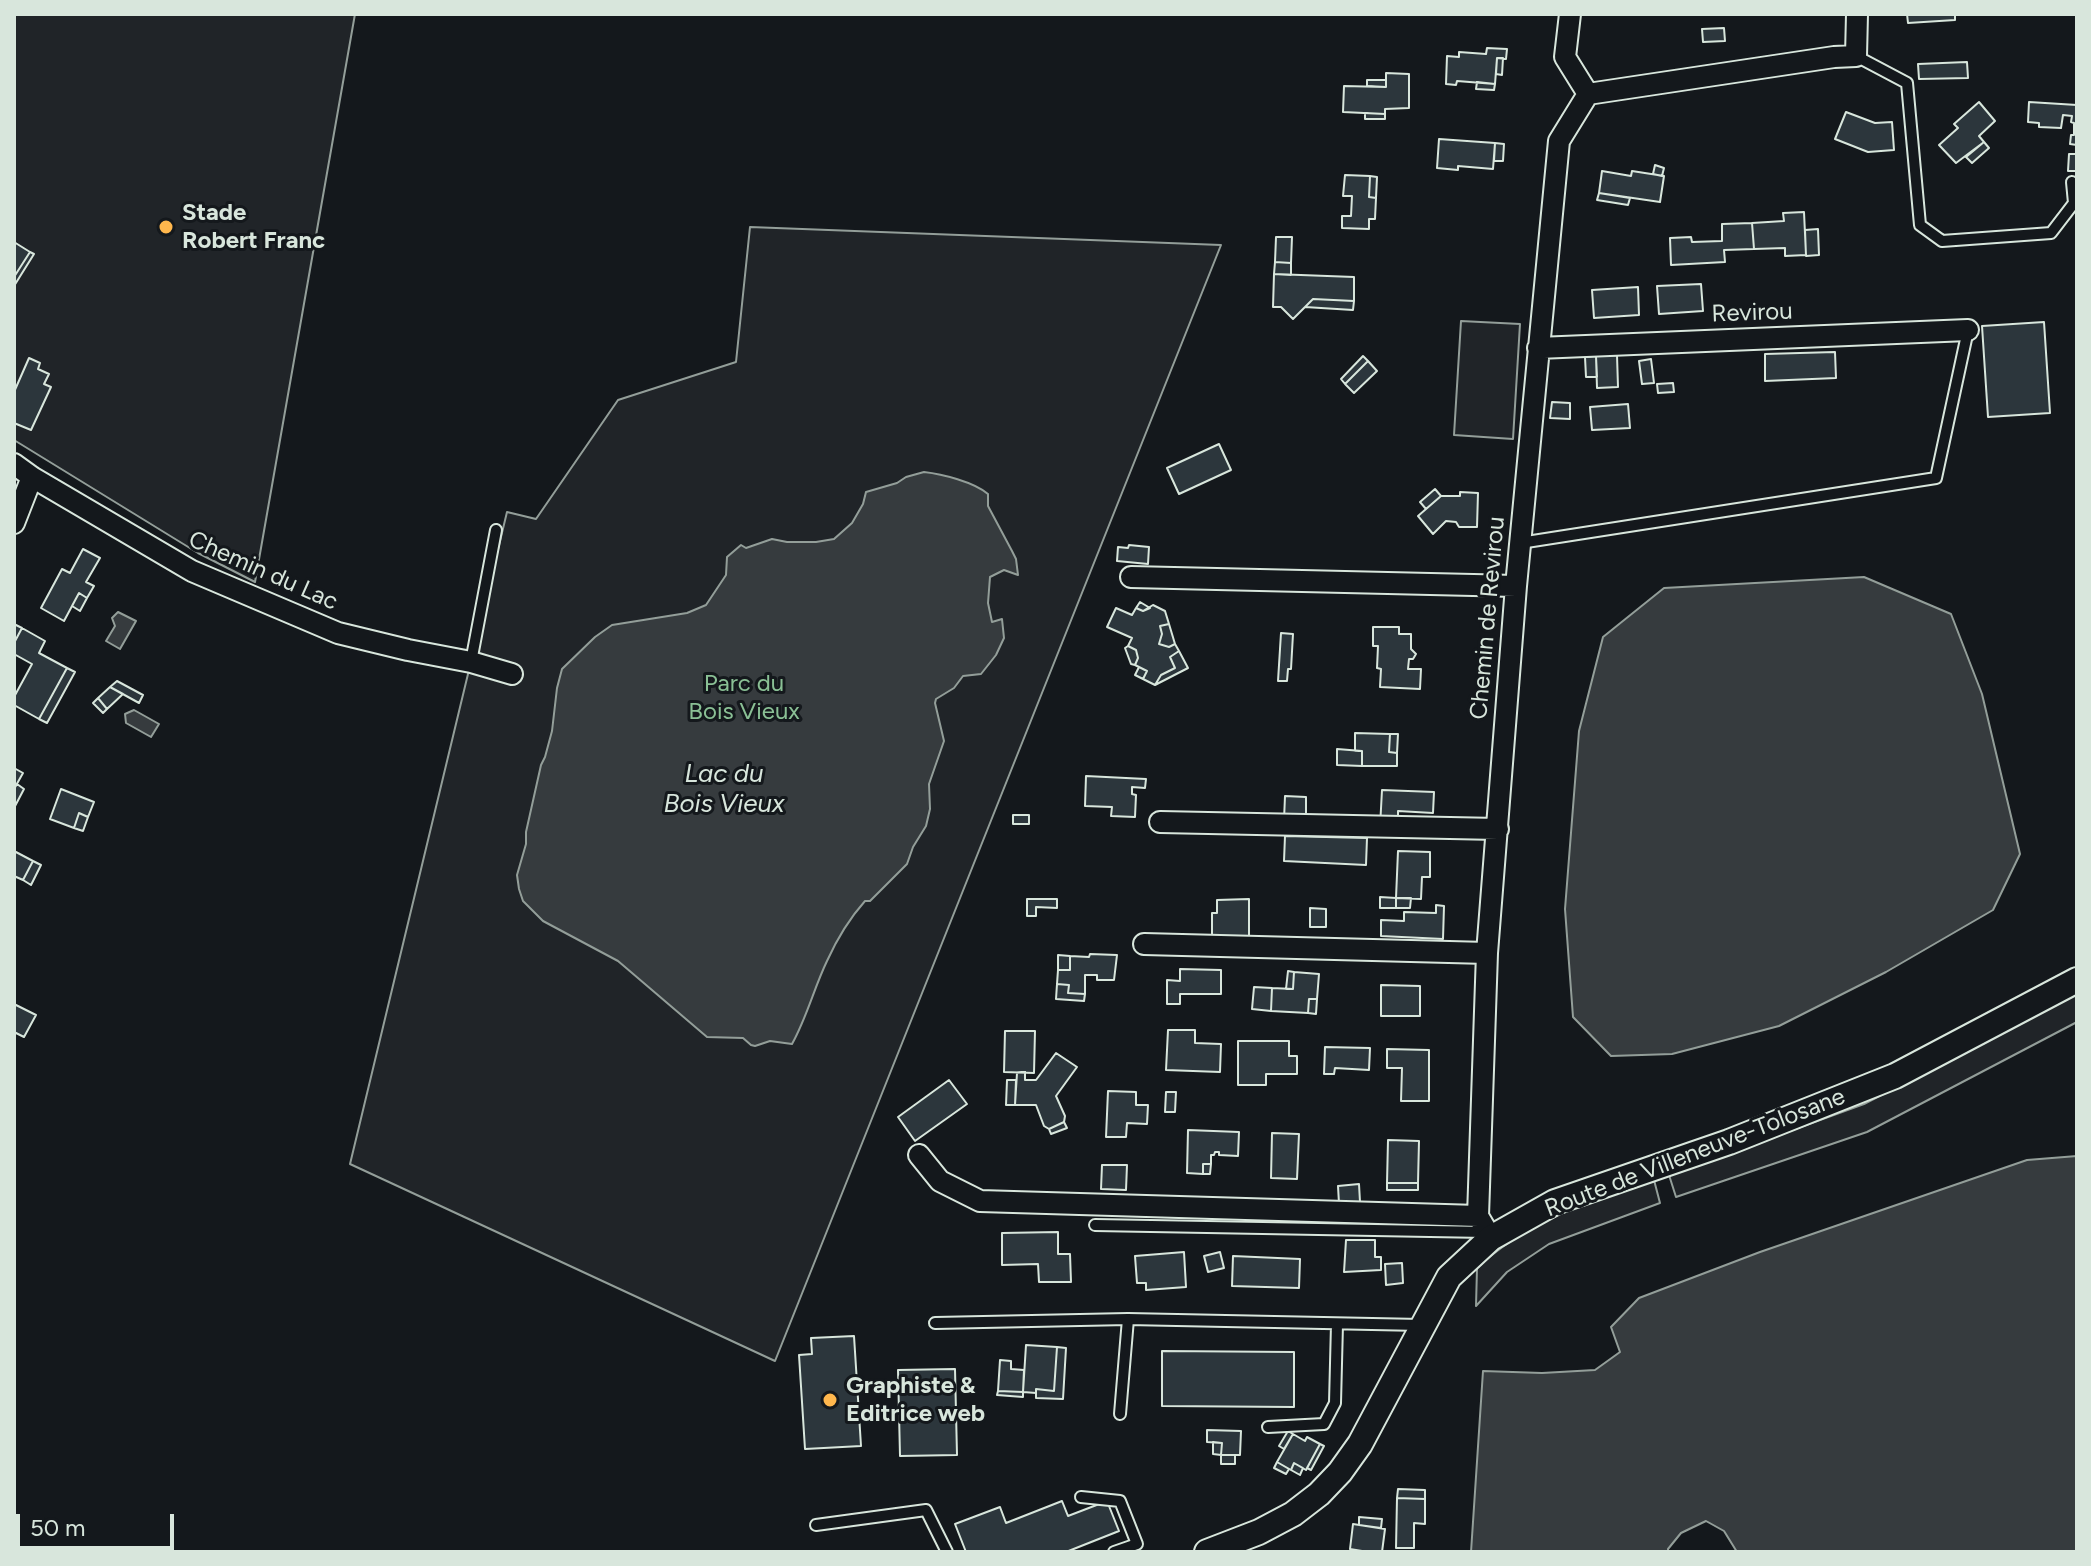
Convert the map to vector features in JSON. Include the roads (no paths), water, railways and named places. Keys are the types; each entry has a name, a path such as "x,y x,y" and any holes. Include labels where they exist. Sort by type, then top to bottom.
{"street":[{"path":"1570,14 1565,57 1588,94 1856,56 1857,14"},
{"name":"Chemin de Revirou","path":"1485,1229 1487,953 1516,586 1559,141 1588,94"},
{"name":"Revirou","path":"1538,348 1968,330"},
{"name":"Chemin du Lac","path":"14,464 192,571 338,633 512,674"},
{"path":"14,523 32,477"},
{"path":"1131,577 1516,586"},
{"path":"1160,822 1498,829"},
{"path":"1144,944 1487,953"},
{"name":"Route de Villeneuve-Tolosane","path":"1207,1552 1280,1521 1319,1494 1340,1472 1360,1444 1449,1277 1485,1229 1729,1142 1895,1076 2077,980"},
{"path":"919,1155 940,1181 980,1201 1485,1229"}],"lane":[{"path":"1856,56 1907,83 1920,225 1942,241 2051,233 2074,203 2072,182"},
{"path":"1520,543 1936,478 1968,330"},
{"path":"471,662 496,530"},
{"path":"1095,1225 1485,1229"},
{"path":"935,1323 1128,1319 1423,1326"},
{"path":"1120,1414 1128,1319"},
{"path":"1268,1427 1324,1424 1335,1403 1337,1324"},
{"path":"1081,1497 1120,1501 1137,1544 1114,1552"},
{"path":"816,1525 926,1510 947,1552"}],"water":[{"name":"Lac du Bois Vieux","path":"924,472 958,479 988,494 988,506 1016,559 1018,575 1004,570 990,577 988,603 992,622 1002,619 1004,638 996,655 981,674 963,676 954,688 936,699 944,741 929,784 930,809 926,826 907,864 870,901 865,901 844,930 822,971 792,1044 770,1041 755,1046 743,1038 707,1037 618,961 543,921 523,901 517,875 541,765 552,731 562,669 612,625 687,613 706,605 726,575 727,557 741,545 746,548 772,539 816,542 834,539 852,523 866,492"},
{"path":"1864,577 1951,614 1982,694 2020,854 1993,910 1886,972 1779,1026 1672,1054 1611,1056 1573,1017 1565,909 1579,731 1603,637 1664,588"},
{"path":"118,612 136,621 120,649 106,641 115,626 112,618"},
{"path":"134,710 159,724 151,737 126,723 125,714"},
{"path":"2077,1156 2077,1552 1737,1552 1724,1531 1706,1521 1681,1533 1668,1552 1471,1552 1483,1371 1542,1373 1595,1370 1620,1352 1611,1327 1639,1298 1760,1252 2027,1160"}],"place":[{"name":"Stade Robert Franc","path":"166,227"},
{"name":"Graphiste & Editrice web","path":"830,1400"}],"park label":[{"name":"Parc du Bois Vieux","path":"744,698"}]}
